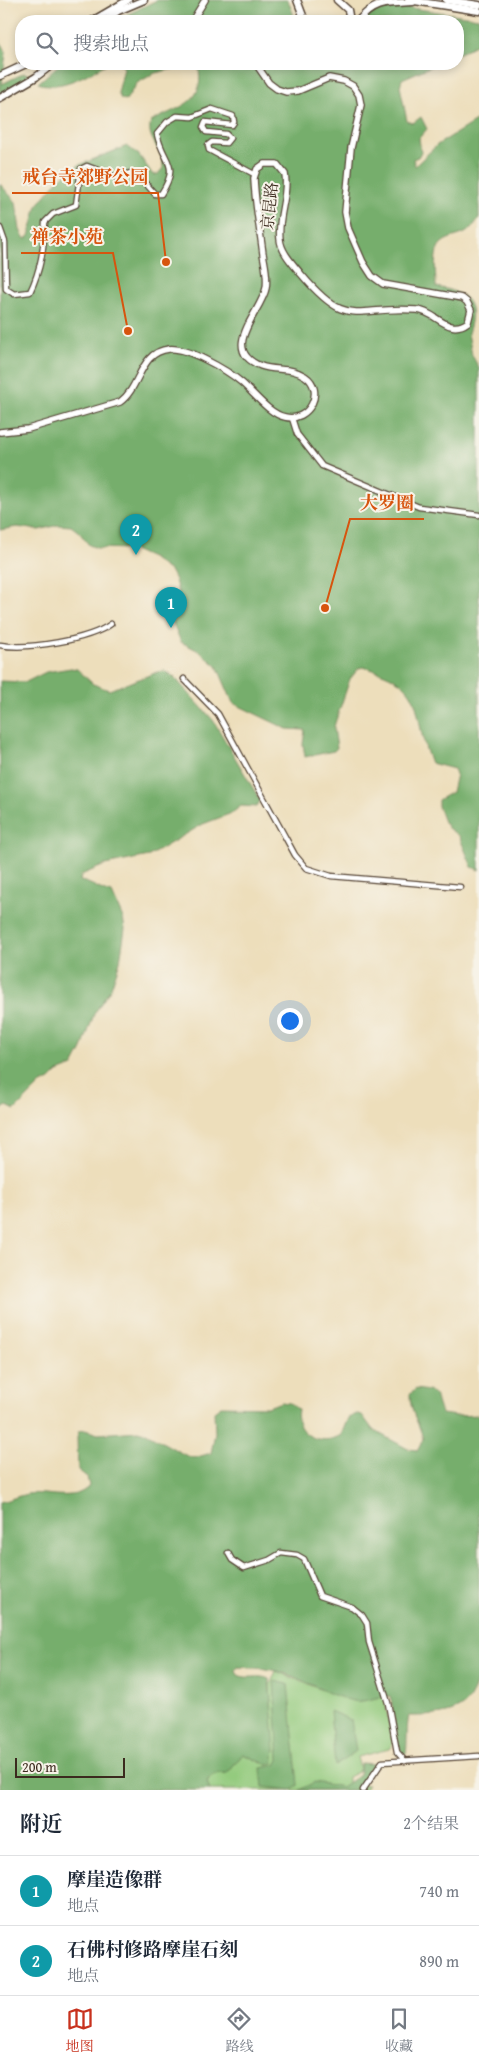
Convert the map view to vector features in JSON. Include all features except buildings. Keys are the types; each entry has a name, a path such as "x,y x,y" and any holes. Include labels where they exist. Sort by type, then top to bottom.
{"highway":[{"path":"102,15 128,0"},
{"path":"112,15 144,0"},
{"path":"296,0 301,15"},
{"path":"337,0 348,10 349,15"},
{"path":"408,0 479,11"},
{"path":"446,0 479,5"},
{"path":"364,15 380,4 421,2"},
{"path":"0,76 15,70"},
{"path":"0,98 45,70"}],"main road":[{"path":"196,15 205,0"},
{"name":"京昆路","path":"260,70 269,83 281,90 298,90 318,81 334,78 344,81 356,90 361,105 351,148 345,212 348,228 363,262 372,276 383,284 462,298 472,310 468,322 455,328 449,327 430,313 420,310 354,313 343,311 330,304 293,264 280,242 279,231 286,184 284,169 277,164 268,162 260,166 254,174 266,284 262,301 244,332 243,344 253,362 268,367 296,371 311,381 315,391 314,402 307,411 292,418"},
{"path":"0,432 36,426 120,402 131,392 147,361 161,351 172,349 188,353 230,374 280,416 292,418"}],"street":[{"path":"0,228 5,242 6,289 14,294 30,292 39,274 44,253 45,222 53,214 76,205 81,169 86,166 116,177 131,174 139,176 155,194 160,194 170,181 171,169 157,134 167,122 178,116 192,117 212,109 234,116 232,125 205,122 203,127 206,132 226,134 230,138 226,143 212,142 208,145 209,150 254,174"},
{"path":"292,418 297,434 322,466 418,507 479,515"},
{"path":"0,645 18,647 82,638 111,624"},
{"path":"184,678 218,714 295,855 306,868 331,876 460,887"},
{"path":"228,1553 232,1560 244,1568 269,1560 281,1553 296,1555 304,1559 320,1596 352,1607 362,1615 368,1623 369,1642 388,1703 397,1752 404,1761"},
{"path":"363,1790 382,1762 479,1756"}],"green space":[{"path":"157,0 288,0 294,15 126,15"},
{"path":"391,5 459,15 369,15"},
{"path":"464,16 479,18 479,43 464,51"},
{"path":"0,41 6,53 2,84 24,73 28,74 25,80 0,95"},
{"path":"53,70 95,70 73,81 56,85 38,83"},
{"path":"124,70 168,70 155,73 137,83 126,100 121,99 118,93"},
{"path":"199,70 422,70 402,79 400,86 407,121 413,123 421,117 427,129 419,138 421,152 418,157 413,159 415,166 437,145 479,119 479,218 467,232 441,243 437,251 435,264 436,287 462,295 470,306 472,313 468,333 472,355 479,368 479,870 472,867 459,836 448,828 438,806 438,800 452,792 456,774 454,769 431,763 415,702 400,682 385,674 363,667 359,668 350,679 335,723 337,748 334,751 305,757 303,744 305,730 287,729 233,703 217,666 199,651 181,642 172,621 178,608 178,592 171,572 153,559 131,549 97,548 89,545 79,532 71,526 58,525 39,530 17,527 0,530 0,184 16,202 20,230 25,239 29,236 37,206 60,178 79,165 127,146 139,155 153,175 158,174 163,168 160,154 150,133 151,122 186,104 193,98 200,82"},
{"path":"71,668 77,669 93,684 109,690 158,672 165,671 174,677 213,720 260,800 257,807 241,806 232,813 203,824 149,856 105,865 81,875 80,881 112,893 123,918 125,929 120,961 111,988 94,1014 82,1049 73,1066 58,1072 50,1080 41,1084 15,1110 7,1106 0,1110 0,681 26,682 46,672"},
{"path":"416,1389 434,1394 442,1414 456,1416 479,1415 479,1672 474,1689 467,1702 461,1707 444,1714 409,1716 406,1754 402,1753 397,1741 390,1696 353,1701 333,1695 277,1671 238,1667 236,1670 238,1675 269,1679 275,1750 273,1763 268,1765 243,1754 227,1773 218,1773 210,1777 207,1782 210,1790 0,1790 0,1502 35,1493 76,1494 89,1486 87,1477 78,1470 77,1438 79,1431 85,1430 98,1434 138,1431 146,1433 194,1458 211,1453 215,1433 214,1411 221,1406 268,1407 281,1402 290,1403 298,1410 298,1419 304,1432 318,1439 326,1440 341,1435 348,1418 357,1414 362,1415 373,1430 408,1449 418,1450 423,1439 410,1401 410,1394"},
{"path":"276,1671 354,1701 384,1696 393,1744 389,1749 357,1757 360,1768 358,1772 348,1777 348,1784 368,1785 364,1790 210,1790 207,1782 211,1777 218,1773 227,1773 243,1754 262,1763 273,1763 270,1685"},
{"path":"274,1681 288,1684 298,1785 291,1790 263,1787 261,1768 276,1765 279,1760"},
{"path":"330,1711 351,1720 356,1751 335,1766"},
{"path":"361,1763 373,1764 358,1790 299,1790 315,1782 342,1787 359,1775"}],"place":[{"name":"戒台寺郊野公园","path":"166,262"},
{"name":"禅茶小苑","path":"128,331"},
{"name":"石佛村修路摩崖石刻","path":"136,555"},
{"name":"大罗圈","path":"325,608"},
{"name":"摩崖造像群","path":"171,628"}]}
